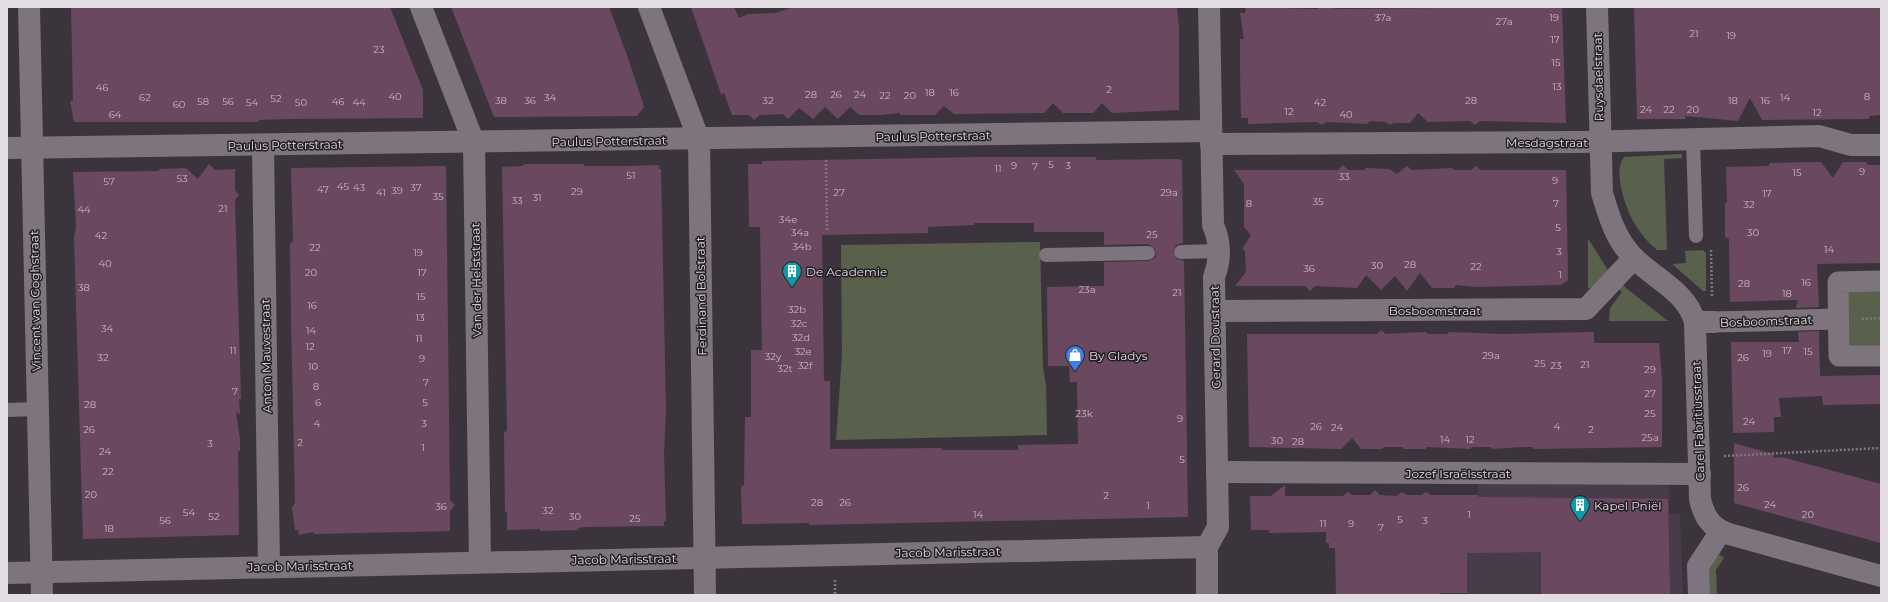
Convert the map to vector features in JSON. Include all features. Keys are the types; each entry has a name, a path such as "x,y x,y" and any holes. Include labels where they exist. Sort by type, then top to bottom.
{"street":[{"name":"Vincent van Goghstraat","path":"29,7 42,595"},
{"name":"Van der Helststraat","path":"421,7 474,143 480,562"},
{"name":"Ferdinand Bolstraat","path":"649,7 699,140 706,595"},
{"name":"Gerard Doustraat","path":"1207,547 1218,527 1214,277 1220,264 1219,239 1213,225 1209,7"},
{"name":"Ruysdaelstraat","path":"1597,7 1602,193 1608,214 1617,236 1634,258"},
{"name":"Mesdagstraat","path":"1211,137 1600,141 1820,136 1852,145 1881,145"},
{"name":"Paulus Potterstraat","path":"7,148 825,138 1211,137"},
{"name":"Anton Mauvestraat","path":"264,146 269,567"},
{"name":"Bosboomstraat","path":"1215,311 1586,309 1634,258"},
{"name":"Carel Fabritiusstraat","path":"1634,258 1686,303 1692,312 1707,316 1700,474 1702,508 1706,518 1712,525 1721,531"},
{"path":"1881,281 1838,282 1839,356 1881,356"},
{"name":"Bosboomstraat","path":"1707,316 1838,319"},
{"name":"Jozef Israëlsstraat","path":"1217,472 1700,474"},
{"path":"1699,595 1698,566 1721,531 1881,576"},
{"name":"Jacob Marisstraat","path":"7,573 1207,547"},
{"path":"1207,547 1207,595"}],"lane":[{"path":"1693,139 1696,236"},
{"path":"1181,252 1219,251"},
{"path":"1046,255 1148,253"},
{"path":"7,410 38,409"}],"path":[{"path":"825,138 827,232"},
{"path":"1696,236 1711,251 1707,316"},
{"path":"1717,456 1881,448"}],"shaded area":[{"path":"1669,482 1669,514 1680,514 1683,595 1467,595 1467,552 1478,552 1478,484"}],"green space":[{"path":"1682,154 1682,158 1664,159 1667,250 1657,250 1638,229 1629,213 1623,196 1619,175 1621,164 1624,157"},
{"path":"1588,240 1609,272 1594,288 1588,288"},
{"path":"1040,242 1043,367 1046,385 1047,435 836,440 842,355 841,245"},
{"path":"1703,250 1706,253 1706,291 1703,291 1672,264 1686,263 1685,251"},
{"path":"1621,284 1668,321 1609,321 1610,308 1622,292 1618,289"},
{"path":"1881,287 1881,350 1854,350 1845,345 1844,294 1852,288"},
{"path":"1716,552 1724,558 1716,570 1717,595 1706,595 1705,566"}],"building":[{"path":"71,7 390,7 423,90 423,118 289,119 259,120 258,122 74,122 70,101 73,101"},
{"path":"451,7 609,7 644,107 637,116 494,117"},
{"path":"691,7 734,7 739,18 748,14 776,13 794,7 1177,7 1179,29 1179,110 1112,113 1102,103 1093,113 1063,113 1053,103 1044,113 954,114 944,106 935,115 900,115 900,113 859,115 850,107 838,119 825,107 813,119 799,108 788,119 783,114 760,115 754,120 749,115 732,115 724,93 721,94"},
{"path":"1246,7 1318,9 1318,7 1341,9 1562,7 1566,123 1480,121 1475,125 1470,121 1428,122 1418,113 1410,123 1394,123 1390,125 1385,122 1370,121 1367,124 1327,122 1322,125 1317,122 1248,124 1248,118 1241,118 1240,67 1240,39 1244,39 1240,13 1245,13"},
{"path":"1634,7 1881,7 1881,115 1869,116 1869,119 1762,120 1750,98 1738,121 1685,116 1686,119 1637,119"},
{"path":"981,157 1096,157 1096,160 1179,159 1182,161 1183,243 1176,245 1173,252 1177,259 1184,261 1188,517 809,525 809,523 742,524 741,487 744,485 745,417 751,417 751,350 762,350 760,227 749,227 748,164 762,164 762,161","holes":["974,223 1034,223 1034,232 1104,232 1104,245 1148,244 1155,249 1156,257 1149,261 1104,262 1104,286 1047,287 1048,366 1069,366 1070,382 1077,382 1078,444 1018,445 1018,450 942,450 942,448 830,449 830,381 824,381 822,235 928,233 928,227 974,225"]},
{"path":"1821,162 1833,178 1843,162 1866,162 1868,165 1881,165 1881,263 1817,264 1819,307 1796,308 1798,300 1730,302 1729,239 1725,237 1725,204 1727,202 1726,167 1769,166 1770,163"},
{"path":"209,164 215,170 235,169 235,190 239,195 235,200 241,399 239,399 240,414 236,412 240,439 240,451 238,451 239,535 83,539 74,237 76,227 73,172 158,171 160,169 186,168 198,179"},
{"path":"524,164 584,164 584,166 659,165 659,169 661,169 666,410 664,454 666,521 664,521 664,526 585,527 578,528 578,530 540,531 540,529 507,530 507,512 505,512 504,432 507,431 502,167 523,166"},
{"path":"1343,165 1348,170 1364,170 1366,168 1389,169 1397,174 1407,166 1412,170 1452,168 1454,170 1471,170 1476,166 1480,170 1566,170 1568,280 1561,285 1476,287 1456,285 1454,288 1432,288 1420,273 1407,291 1395,276 1381,290 1366,275 1357,288 1315,286 1310,291 1305,286 1235,286 1246,272 1245,252 1243,248 1251,235 1244,227 1244,184 1234,170 1338,170"},
{"path":"446,166 450,500 455,505 450,511 450,531 314,534 313,532 299,535 298,530 295,530 292,507 295,503 290,243 293,242 291,168"},
{"path":"1381,330 1386,334 1426,332 1428,334 1448,334 1449,332 1502,334 1594,332 1594,343 1659,343 1662,379 1662,447 1534,449 1532,447 1523,447 1492,449 1490,447 1472,447 1470,449 1427,447 1426,449 1404,449 1402,447 1384,447 1382,449 1361,449 1352,438 1341,449 1249,447 1247,334 1377,334"},
{"path":"1819,331 1820,376 1881,375 1881,404 1823,405 1822,396 1779,398 1781,417 1774,417 1774,432 1733,433 1731,342 1799,342 1798,332"},
{"path":"1734,443 1773,454 1774,458 1782,457 1881,484 1881,543 1734,503"},
{"path":"1285,485 1285,496 1343,496 1348,492 1352,495 1370,495 1375,490 1380,495 1397,496 1402,492 1407,495 1421,495 1426,492 1431,495 1478,495 1478,497 1668,499 1670,595 1541,595 1541,552 1467,553 1467,593 1440,593 1440,595 1336,595 1335,548 1329,548 1329,543 1326,543 1326,532 1269,533 1269,530 1251,530 1250,496 1271,496"}],"place":[{"name":"De Academie","path":"792,288"},
{"name":"By Gladys","path":"1075,372"},
{"name":"Kapel Pniël","path":"1580,522"}]}
